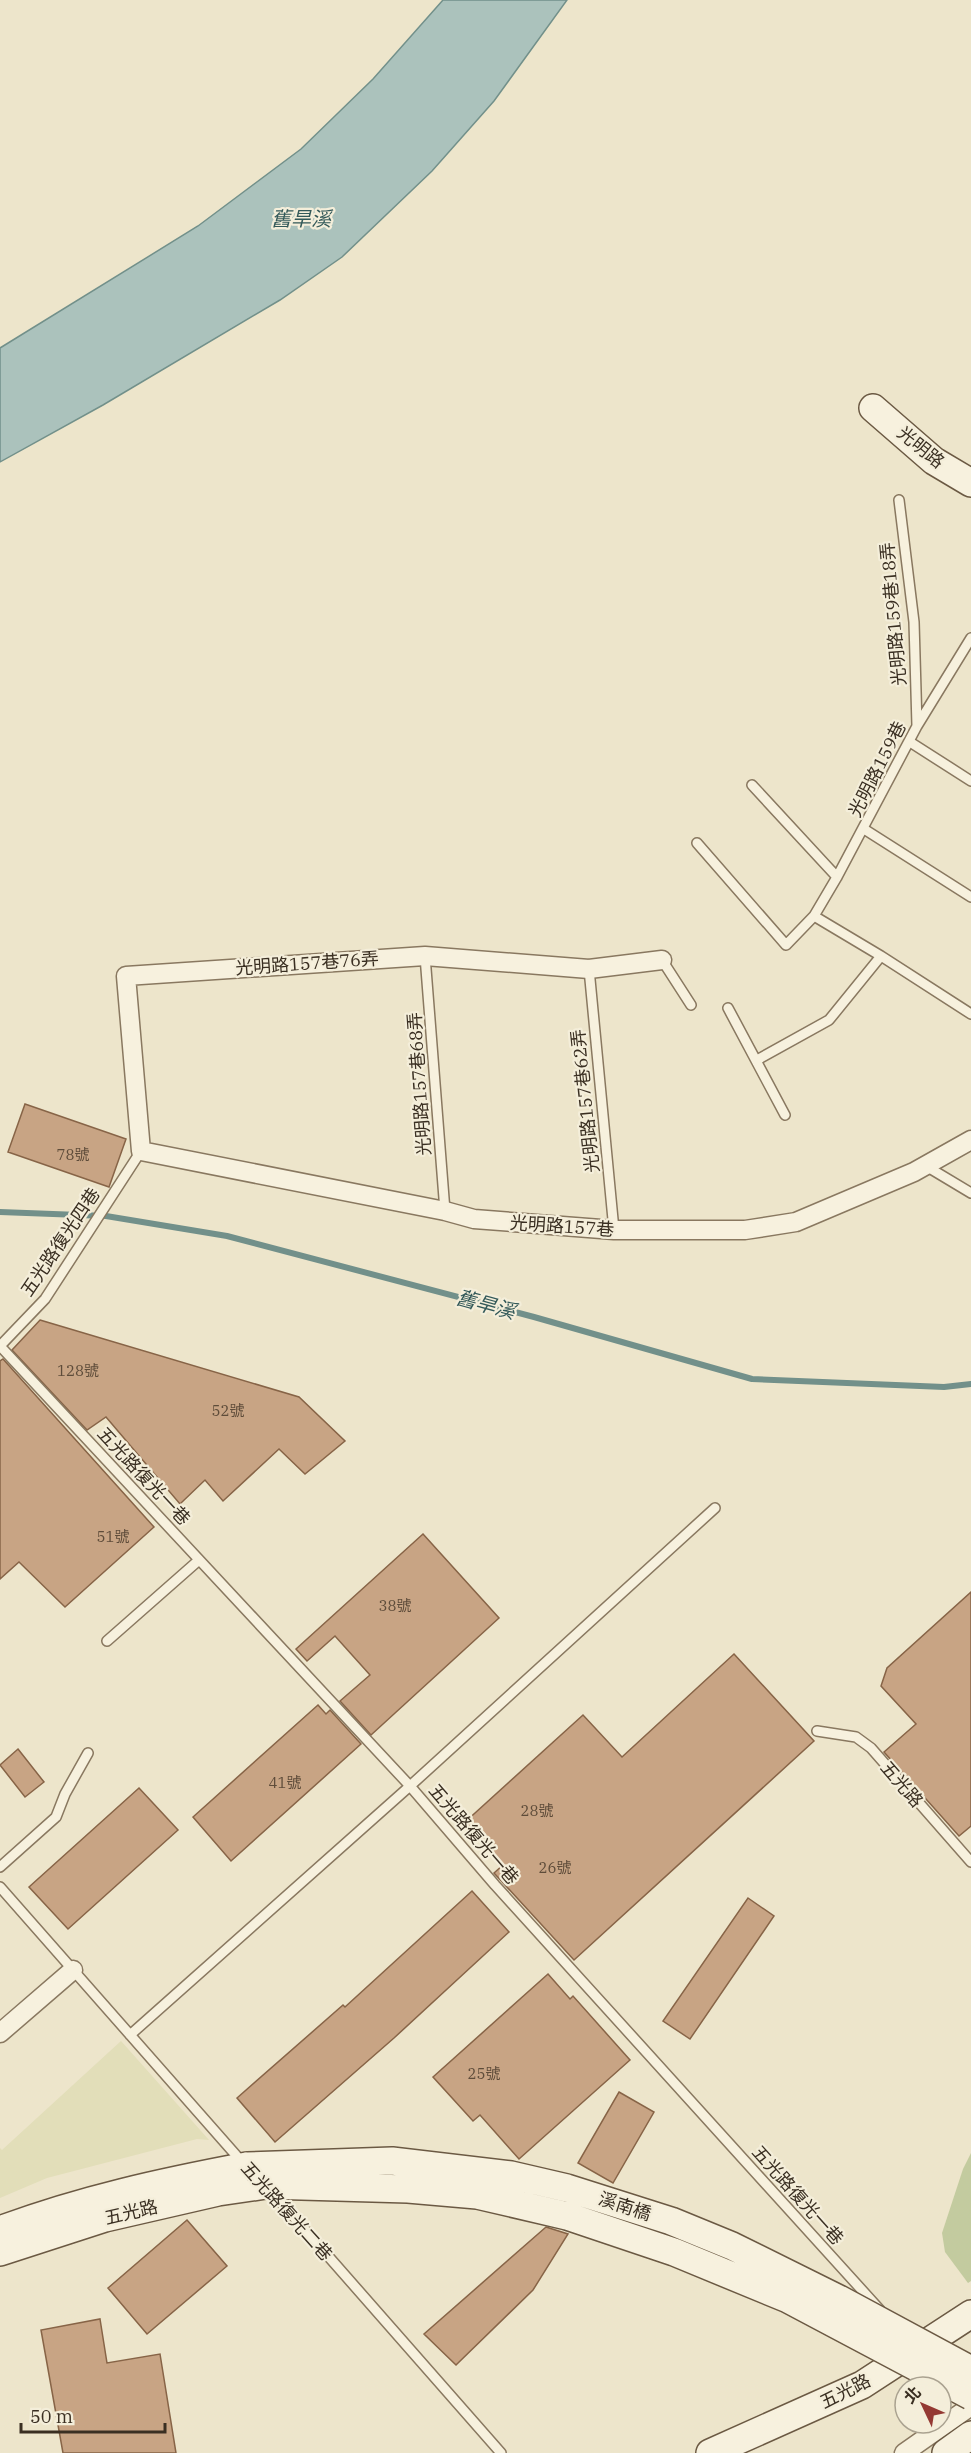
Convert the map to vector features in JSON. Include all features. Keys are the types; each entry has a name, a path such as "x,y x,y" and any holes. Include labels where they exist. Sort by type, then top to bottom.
{"main road":[{"name":"光明路","path":"873,408 934,461 971,483"},
{"name":"溪南橋","path":"247,2166 392,2161 511,2175 567,2188 671,2221 732,2246 839,2299 971,2370"},
{"name":"五光路","path":"0,2230 50,2211 156,2183 247,2166"},
{"name":"五光路","path":"0,2252 105,2218 218,2192 266,2185"},
{"name":"溪南橋","path":"266,2185 408,2188 466,2194 567,2216 674,2252 788,2299 964,2424"},
{"name":"五光路","path":"710,2453 862,2385 971,2314"}],"street":[{"name":"光明路157巷76弄","path":"141,1151 126,976 425,956 589,969 662,960"},
{"name":"光明路157巷","path":"141,1151 445,1211 474,1219 615,1230 745,1230 796,1222 926,1166 971,1140"},
{"path":"0,2033 73,1970"},
{"path":"904,2453 964,2424"}],"lane":[{"name":"光明路159巷18弄","path":"899,500 914,622 917,726"},
{"name":"光明路159巷","path":"697,843 786,945 814,916 864,829 917,726 971,638"},
{"path":"910,742 971,781"},
{"path":"752,785 837,877"},
{"path":"864,829 971,897"},
{"path":"814,916 971,1014"},
{"name":"光明路157巷68弄","path":"425,956 445,1211"},
{"path":"757,1060 829,1020 881,956"},
{"path":"662,960 691,1005"},
{"name":"光明路157巷62弄","path":"589,969 615,1230"},
{"path":"728,1008 786,1115"},
{"name":"五光路復光四巷","path":"0,1346 45,1299 141,1151"},
{"path":"926,1166 971,1193"},
{"name":"五光路復光一巷","path":"0,1346 410,1786 495,1885 916,2349"},
{"path":"130,2036 410,1786 715,1508"},
{"path":"107,1641 199,1560"},
{"name":"五光路","path":"817,1731 856,1737 871,1748 971,1862"},
{"path":"0,1867 56,1817 65,1794 88,1753"},
{"name":"五光路復光二巷","path":"0,1887 501,2453"}],"shaded area":[{"path":"121,2041 209,2140 197,2139 47,2178 0,2198 0,2148 2,2150"}],"green space":[{"path":"971,2153 971,2281 968,2283 945,2252 942,2233 963,2169"}],"water":[{"name":"舊旱溪","path":"443,0 567,0 494,101 432,171 342,257 280,300 103,405 0,462 0,348 198,226 301,149 373,79"}],"building":[{"path":"25,1104 126,1139 109,1187 8,1152"},
{"path":"40,1320 299,1397 345,1441 305,1474 279,1449 223,1501 205,1480 180,1504 106,1417 87,1430 12,1350"},
{"path":"3,1359 154,1527 65,1607 19,1562 0,1579 0,1361"},
{"path":"423,1534 499,1618 371,1735 340,1701 370,1675 335,1636 307,1661 296,1649"},
{"path":"971,1592 971,1826 959,1836 884,1752 916,1724 881,1686 887,1668"},
{"path":"734,1654 814,1741 574,1960 494,1873 503,1865 464,1823 583,1715 622,1757"},
{"path":"318,1705 326,1714 330,1710 361,1744 231,1861 193,1817"},
{"path":"18,1749 44,1782 25,1797 0,1765"},
{"path":"139,1788 178,1830 68,1929 29,1887"},
{"path":"472,1891 509,1932 394,2038 275,2142 237,2098 343,2005 345,2007"},
{"path":"748,1898 774,1916 690,2039 663,2021"},
{"path":"548,1974 570,1999 573,1996 630,2060 519,2159 480,2115 473,2121 433,2077"},
{"path":"619,2092 654,2112 613,2183 578,2163"},
{"path":"187,2220 227,2266 147,2334 108,2288"},
{"path":"546,2227 568,2234 533,2290 456,2365 424,2334"},
{"path":"100,2319 107,2363 160,2354 176,2453 63,2453 41,2330"}],"waterway":[{"name":"舊旱溪","path":"0,1212 106,1216 227,1236 534,1317 752,1379 944,1387 971,1384"}]}
